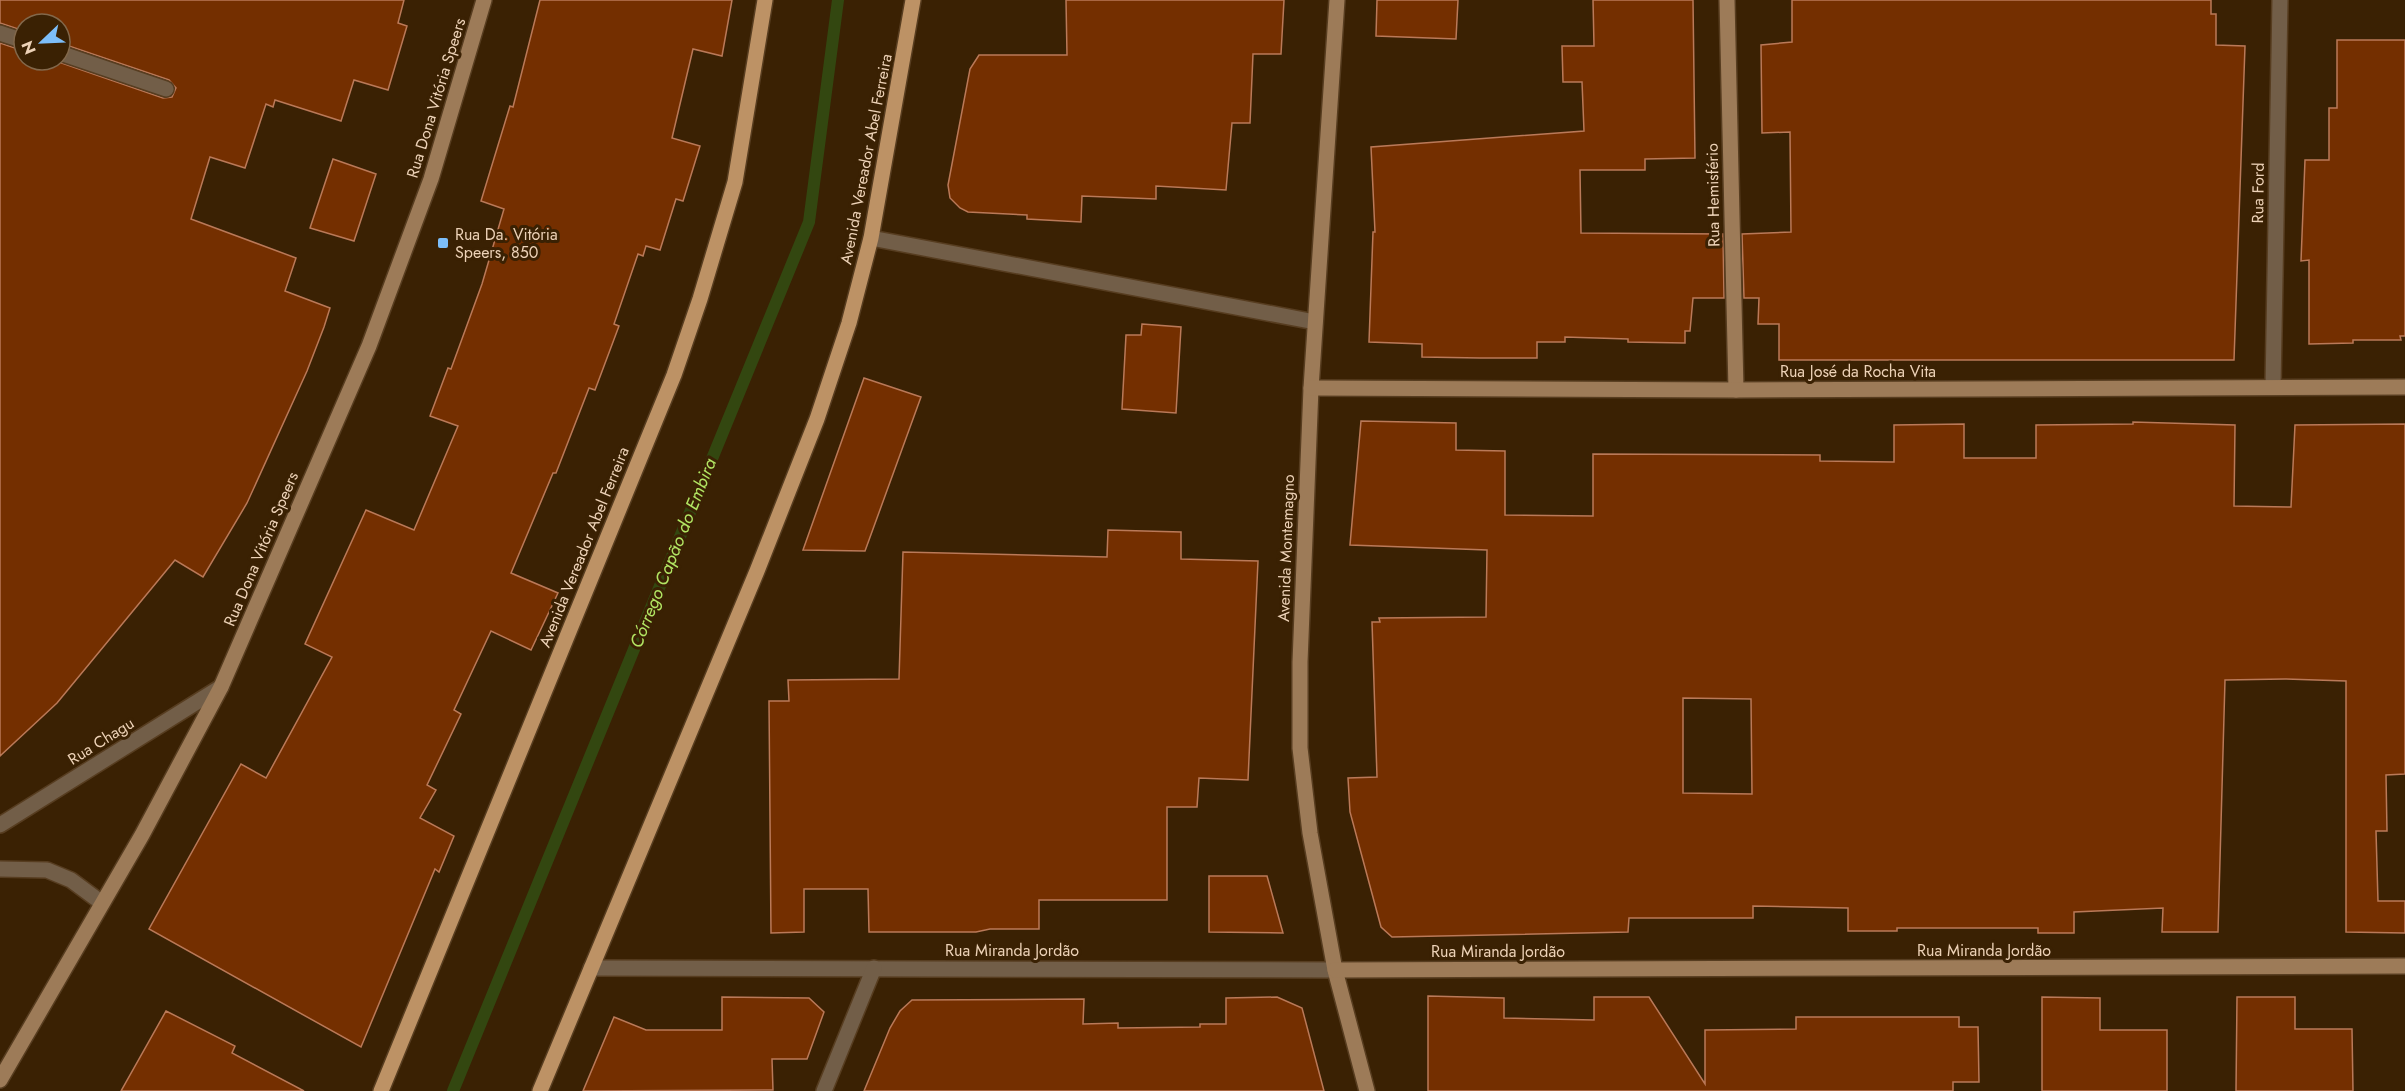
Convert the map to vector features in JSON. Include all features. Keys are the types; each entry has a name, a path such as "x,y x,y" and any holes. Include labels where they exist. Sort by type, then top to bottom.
{"main road":[{"name":"Avenida Vereador Abel Ferreira","path":"381,1091 674,375 700,299 735,182 765,0"},
{"name":"Avenida Vereador Abel Ferreira","path":"540,1091 818,418 849,323 871,238 913,0"}],"street":[{"name":"Rua Dona Vitória Speers","path":"0,1080 142,835 220,687 369,345 431,179 484,0"},
{"name":"Avenida Montemagno","path":"1337,0 1311,388 1300,662 1300,748 1310,833 1335,970 1366,1091"},
{"name":"Rua Hemisfério","path":"1727,0 1736,390"},
{"name":"Rua Ford","path":"2273,387 2280,0"},
{"path":"72,57 166,89"},
{"path":"871,238 1316,322"},
{"name":"Rua José da Rocha Vita","path":"1311,388 1736,390 2405,387"},
{"name":"Rua Chagu","path":"0,825 220,687"},
{"path":"0,869 47,870 71,880 102,903"},
{"name":"Rua Miranda Jordão","path":"591,968 1335,970 2405,966"},
{"path":"824,1091 874,968"}],"building":[{"path":"0,0 404,0 398,23 407,26 388,90 354,80 341,121 275,100 273,107 266,104 245,168 210,157 191,219 296,258 285,291 330,308 324,327 307,371 247,503 203,577 175,560 57,703 0,756 0,43 12,47 12,72 72,72 72,67 163,98 172,97 176,88 169,80 72,47 72,12 12,12 12,27 0,23"},
{"path":"540,0 732,0 722,56 693,49 672,138 700,146 683,201 676,199 660,250 646,246 643,256 638,254 614,324 619,326 595,390 589,388 556,473 553,473 511,573 558,593 531,650 491,631 454,710 461,714 427,785 436,790 420,818 454,836 439,872 435,869 361,1047 149,929 241,764 266,778 332,657 305,644 366,510 414,530 458,426 430,416 448,368 451,369 482,284 504,209 481,201 510,106 513,107"},
{"path":"1066,0 1284,0 1281,54 1253,54 1250,123 1232,123 1226,190 1156,186 1156,199 1082,196 1081,222 1027,219 1027,215 968,212 950,198 948,185 970,69 979,55 1067,55"},
{"path":"1377,0 1458,0 1456,39 1376,36"},
{"path":"1593,0 1693,0 1695,158 1645,159 1645,170 1580,170 1581,233 1723,234 1724,298 1693,298 1690,331 1685,331 1685,343 1628,342 1628,339 1565,337 1565,342 1537,342 1537,358 1480,358 1422,357 1422,344 1369,342 1373,232 1375,232 1371,147 1584,131 1582,82 1563,82 1562,46 1594,46"},
{"path":"1792,0 2211,0 2211,14 2216,14 2216,45 2245,46 2234,360 1779,360 1779,324 1758,324 1759,298 1744,298 1742,234 1791,232 1790,132 1762,133 1761,45 1792,42"},
{"path":"2337,40 2405,40 2405,336 2400,336 2401,340 2353,340 2353,343 2309,344 2309,260 2301,261 2305,160 2329,160 2329,108 2337,108"},
{"path":"333,159 376,174 354,241 310,228"},
{"path":"1142,324 1181,327 1176,413 1122,409 1126,335 1141,335"},
{"path":"864,378 921,397 865,551 803,550"},
{"path":"1361,421 1456,423 1456,450 1505,451 1505,515 1593,516 1593,454 1820,455 1820,461 1894,462 1894,425 1964,424 1964,458 2036,458 2036,425 2133,424 2133,422 2235,425 2234,506 2291,507 2295,425 2405,424 2405,774 2386,775 2387,831 2376,831 2378,901 2405,901 2405,933 2346,932 2346,681 2285,679 2225,680 2218,932 2162,932 2163,908 2074,912 2074,933 2038,933 2038,928 1897,928 1897,931 1848,931 1848,908 1753,906 1753,918 1629,918 1628,932 1392,937 1381,927 1350,812 1348,778 1377,777 1372,622 1380,622 1379,618 1486,617 1487,550 1350,545","holes":["1683,698 1751,699 1752,794 1683,793"]},
{"path":"1108,530 1181,532 1181,559 1258,561 1248,780 1199,778 1197,807 1167,807 1167,900 1039,900 1039,929 990,929 976,932 869,932 868,889 804,889 804,932 771,933 769,701 789,701 788,680 899,679 903,552 1107,557"},
{"path":"1209,876 1267,876 1283,933 1209,932"},
{"path":"1428,996 1504,998 1504,1018 1594,1020 1594,997 1649,997 1705,1084 1705,1030 1796,1029 1796,1017 1959,1017 1959,1027 1978,1027 1979,1082 1953,1082 1953,1091 1428,1091"},
{"path":"722,997 809,998 824,1012 807,1059 772,1059 773,1090 583,1091 614,1017 646,1030 722,1030"},
{"path":"1277,997 1302,1008 1324,1091 864,1091 890,1028 900,1011 912,1000 1084,999 1083,1024 1118,1023 1118,1028 1200,1027 1200,1024 1226,1024 1226,998"},
{"path":"2042,997 2100,998 2100,1030 2167,1030 2167,1091 2042,1091"},
{"path":"2237,997 2295,997 2295,1029 2352,1029 2353,1091 2236,1091"},
{"path":"166,1011 235,1046 232,1053 304,1091 121,1091"}],"waterway":[{"name":"Córrego Capão do Embira","path":"453,1091 809,222 838,0"}],"place":[{"name":"Rua Da. Vitória Speers, 850","path":"443,243"}]}
